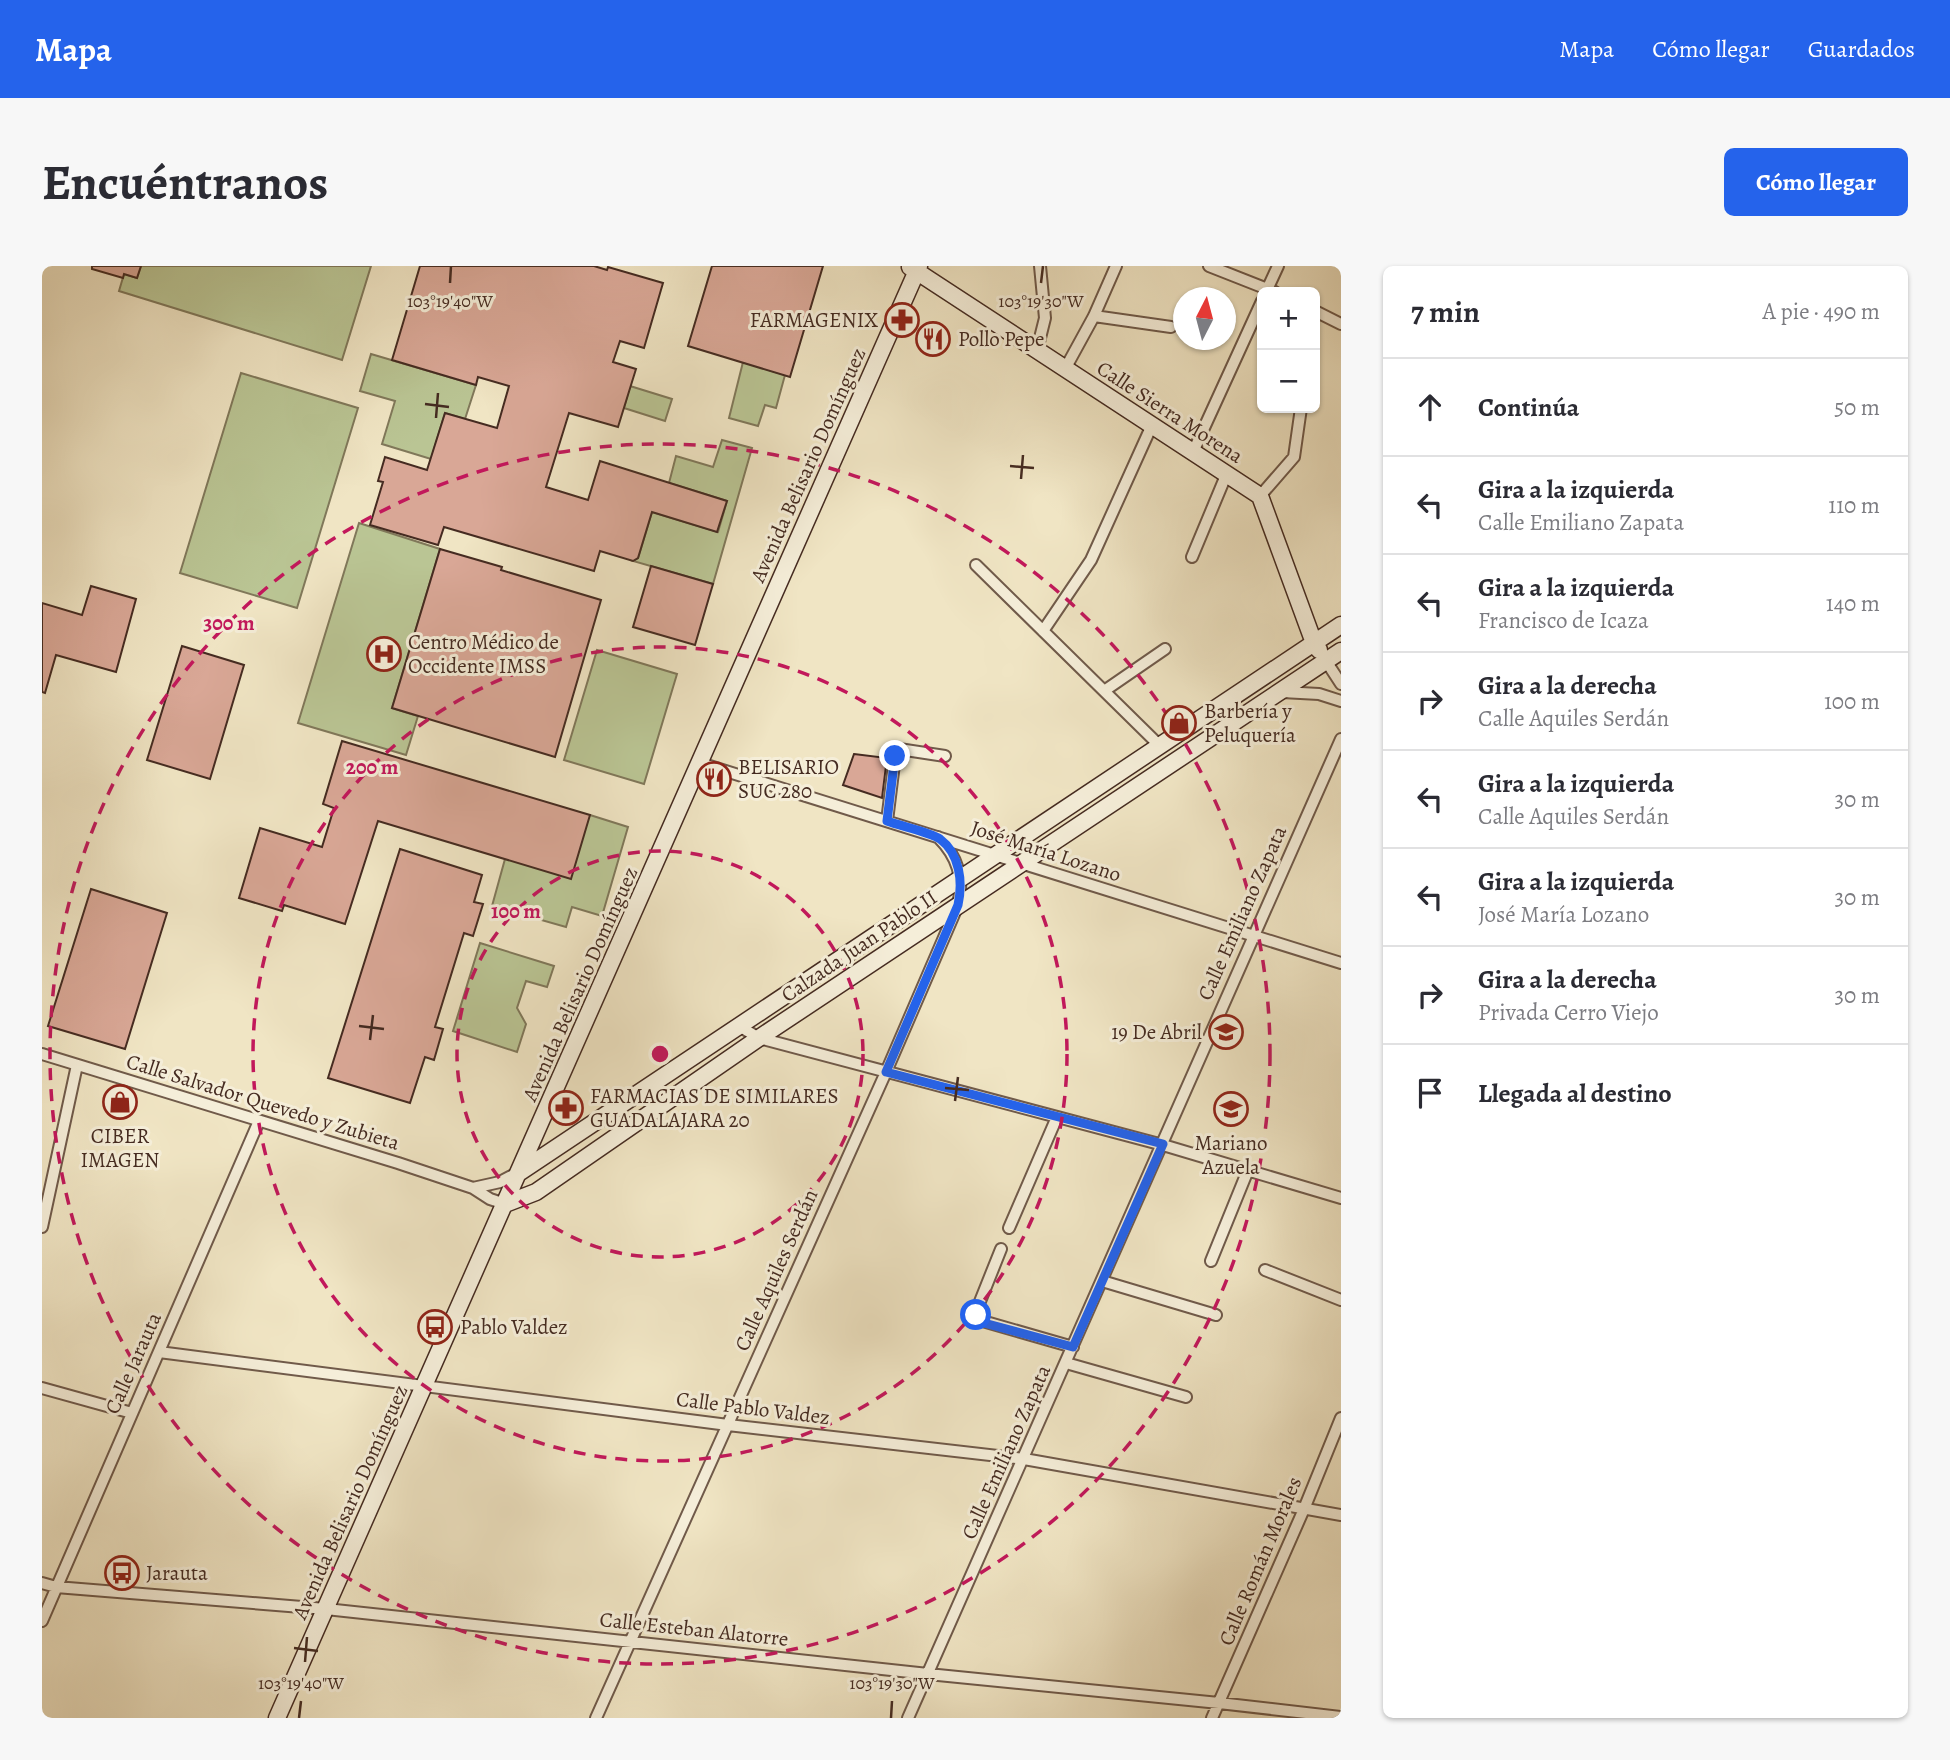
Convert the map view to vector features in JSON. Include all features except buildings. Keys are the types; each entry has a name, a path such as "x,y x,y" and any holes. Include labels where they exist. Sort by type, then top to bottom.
{"main road":[{"name":"Calle Sierra Morena","path":"914,268 1260,496"},
{"name":"Avenida Belisario Domínguez","path":"277,1718 700,763 914,268"},
{"path":"1260,496 1314,643 1326,661"},
{"name":"Calzada Juan Pablo II","path":"520,1172 1341,625"},
{"name":"Calzada Juan Pablo II","path":"505,1205 537,1192 759,1038 1341,650"}],"street":[{"path":"1037,350 1045,318 1040,266"},
{"path":"1065,369 1094,316 1116,266"},
{"path":"1209,266 1260,287"},
{"path":"1271,287 1278,266"},
{"path":"1194,452 1257,311"},
{"path":"1320,314 1341,324"},
{"path":"1094,316 1171,327"},
{"path":"1260,496 1294,457 1300,413"},
{"path":"1043,631 1091,560 1152,425"},
{"path":"1192,557 1227,473"},
{"path":"976,565 1160,746"},
{"path":"1104,691 1165,649"},
{"path":"1326,661 1341,684"},
{"path":"1279,692 1319,694 1341,701"},
{"name":"Calle Emiliano Zapata","path":"908,1718 1341,739"},
{"path":"887,821 895,756 899,749 946,756"},
{"name":"José María Lozano","path":"700,763 1341,963"},
{"path":"938,837 953,856 961,878"},
{"name":"Calle Aquiles Serdán","path":"596,1718 886,1072 958,905 961,878"},
{"path":"739,1026 759,1038 1163,1144 1341,1198"},
{"name":"Calle Salvador Quevedo y Zubieta","path":"42,1055 472,1188 505,1205"},
{"path":"42,1227 78,1065"},
{"path":"1009,1228 1057,1117"},
{"name":"Calle Jarauta","path":"42,1621 259,1121"},
{"path":"1211,1261 1248,1170"},
{"path":"472,1188 500,1182 520,1172"},
{"path":"1001,1249 977,1310 979,1320 1073,1347"},
{"path":"1265,1270 1341,1300"},
{"path":"1102,1282 1216,1315"},
{"name":"Calle Pablo Valdez","path":"159,1352 1024,1460 1341,1515"},
{"path":"1066,1363 1186,1397"},
{"path":"42,1388 132,1413"},
{"name":"Calle Román Morales","path":"1212,1718 1341,1418"},
{"name":"Calle Esteban Alatorre","path":"42,1583 56,1587 326,1609 1341,1717"}],"green space":[{"path":"141,266 371,266 342,360 119,291 124,274 137,278"},
{"path":"371,354 476,385 465,419 445,413 431,459 382,444 395,401 360,391"},
{"path":"743,362 785,375 776,408 765,405 758,426 729,418"},
{"path":"241,373 358,408 297,608 180,573"},
{"path":"630,386 672,399 665,421 624,408"},
{"path":"722,440 752,448 713,584 633,561 638,558 652,512 718,532 727,501 669,483 676,456 713,467"},
{"path":"359,523 440,549 392,708 418,716 406,755 298,723"},
{"path":"597,650 677,674 644,784 564,760"},
{"path":"590,815 628,827 602,916 572,907 566,927 492,906 505,859"},
{"path":"480,943 554,966 547,987 526,981 517,1008 526,1024 517,1052 453,1031"}],"place":[{"name":"FARMAGENIX","path":"902,320"},
{"name":"Pollo Pepe","path":"933,339"},
{"name":"Centro Médico de Occidente IMSS","path":"384,654"},
{"name":"Barbería y Peluquería","path":"1179,723"},
{"name":"BELISARIO SUC 280","path":"714,779"},
{"name":"19 De Abril","path":"1226,1032"},
{"name":"CIBER IMAGEN","path":"120,1102"},
{"name":"FARMACIAS DE SIMILARES GUADALAJARA 20","path":"566,1108"},
{"name":"Mariano Azuela","path":"1231,1109"},
{"name":"Pablo Valdez","path":"435,1327"},
{"name":"Jarauta","path":"122,1573"}],"route":[{"path":"895,756 887,821 938,837 958,867 961,892 958,905 886,1072 1163,1144 1073,1347 984,1323 976,1315"}]}
